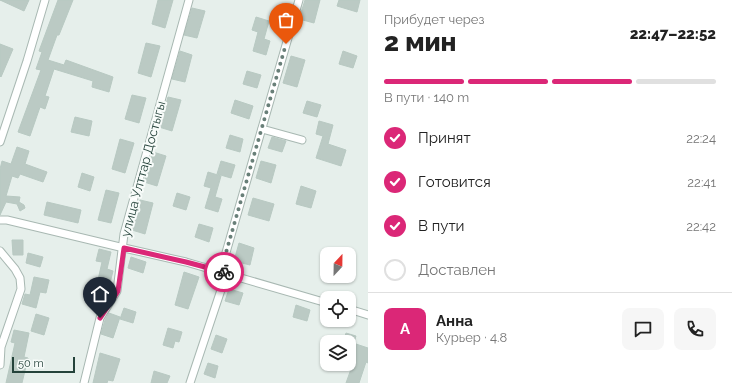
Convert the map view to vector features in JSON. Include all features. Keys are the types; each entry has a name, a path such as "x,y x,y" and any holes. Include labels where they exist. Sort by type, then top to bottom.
{"street":[{"path":"0,142 27,61 44,0"},
{"name":"улица Улттар Достыгы","path":"84,383 100,318 118,291 124,248 124,234 189,0"},
{"path":"190,383 222,287 225,256 299,0"},
{"path":"262,129 302,140"},
{"path":"0,220 7,220 186,262 320,301"},
{"path":"0,251 15,268 20,278 21,289 0,347 0,365"},
{"path":"356,311 368,315"}],"building":[{"path":"0,0 29,0 24,11"},
{"path":"58,0 73,0 59,35 57,35 48,60 64,65 66,60 113,77 109,92 92,87 93,81 54,69 45,96 49,97 45,109 40,107 30,136 18,132 41,70 36,69 42,52 39,51"},
{"path":"158,0 173,0 165,28 152,24"},
{"path":"305,0 320,0 314,23 299,19"},
{"path":"339,0 360,0 357,12 337,6"},
{"path":"192,8 205,11 197,38 184,35"},
{"path":"256,17 269,21 264,39 270,41 266,55 253,51 258,32 252,30"},
{"path":"146,43 160,46 151,77 138,73"},
{"path":"0,44 13,49 1,77 0,76"},
{"path":"180,51 192,55 185,82 172,79"},
{"path":"343,51 357,56 353,68 339,64"},
{"path":"291,56 305,60 297,87 283,83"},
{"path":"247,71 261,75 257,88 243,84"},
{"path":"132,95 146,98 139,123 125,119"},
{"path":"168,97 181,100 172,131 159,127"},
{"path":"235,100 253,106 249,119 231,113"},
{"path":"307,101 321,105 317,117 303,113"},
{"path":"75,117 92,121 89,136 71,132"},
{"path":"319,121 333,125 328,144 346,150 341,166 316,158 323,136 316,134"},
{"path":"230,135 243,139 240,152 226,148"},
{"path":"272,137 286,141 282,152 268,148"},
{"path":"120,139 134,143 125,173 112,169"},
{"path":"17,147 29,151 25,164 47,172 43,182 20,174 18,178 12,176 6,196 20,197 19,202 24,205 25,208 20,211 17,204 6,202 0,215 0,169 2,161 11,164"},
{"path":"153,152 166,156 157,186 144,182"},
{"path":"221,161 235,165 231,178 217,174"},
{"path":"261,161 276,165 271,183 256,178"},
{"path":"208,172 221,176 215,197 222,199 218,212 205,208 211,188 204,186"},
{"path":"82,173 94,177 90,191 78,187"},
{"path":"301,186 316,191 311,208 296,204"},
{"path":"106,190 119,193 111,223 98,220"},
{"path":"177,193 190,197 186,210 173,206"},
{"path":"253,198 274,204 269,221 248,215"},
{"path":"140,200 153,203 145,234 132,230"},
{"path":"47,202 81,210 78,223 44,215"},
{"path":"199,224 213,228 209,242 195,237"},
{"path":"12,240 23,240 23,255 13,255"},
{"path":"239,243 254,248 250,265 234,261"},
{"path":"99,249 111,252 107,269 113,271 110,283 98,280 102,262 96,261"},
{"path":"28,253 43,257 40,267 26,263"},
{"path":"131,257 146,262 143,273 128,268"},
{"path":"184,272 199,277 188,309 175,305"},
{"path":"34,277 49,280 46,293 40,292 36,308 22,304 25,294 30,295"},
{"path":"229,289 243,293 239,305 225,301"},
{"path":"296,305 310,310 307,321 293,317"},
{"path":"124,308 136,312 133,323 120,319"},
{"path":"109,313 120,317 113,338 101,334 105,320"},
{"path":"36,314 49,318 44,335 31,331"},
{"path":"168,328 182,332 179,342 175,341 173,348 163,345"},
{"path":"14,330 29,333 24,357 28,358 22,383 6,383 15,343 11,342"},
{"path":"216,335 227,339 222,353 211,349"},
{"path":"356,344 368,348 368,363 366,362 359,383 346,383 350,371 356,371"},
{"path":"100,353 120,359 113,381 108,380 107,383 93,383"},
{"path":"208,363 218,366 215,378 204,374"},
{"path":"154,371 170,376 167,383 151,383"}],"way so far":[{"path":"224,272 225,256 286,44"}],"route":[{"path":"100,318 118,291 124,248 224,272"}]}
